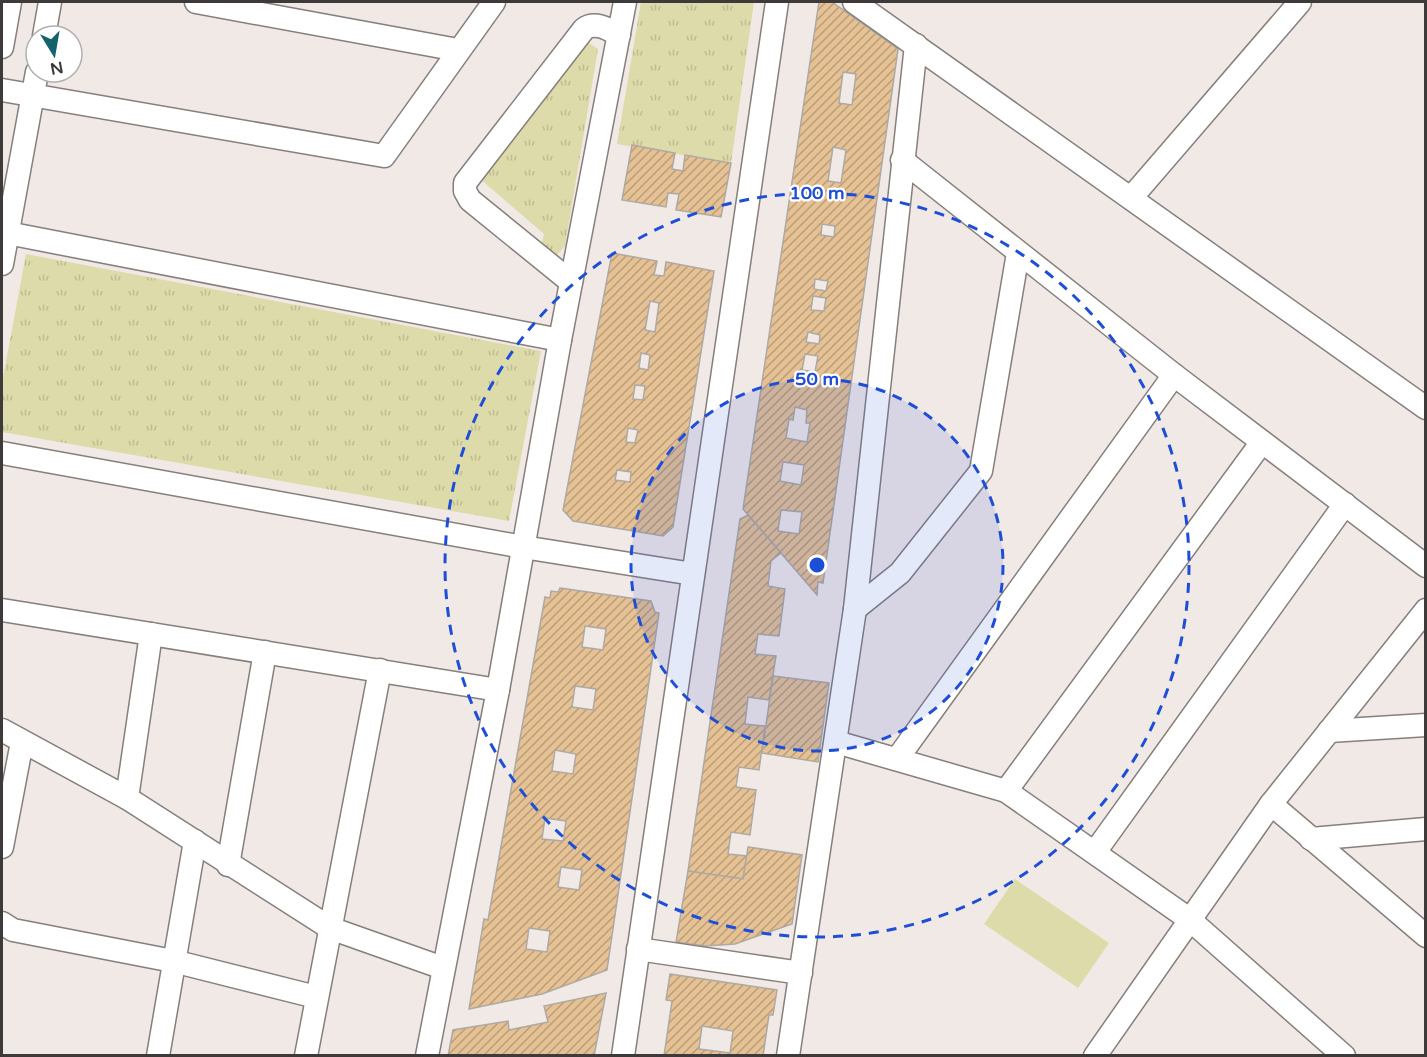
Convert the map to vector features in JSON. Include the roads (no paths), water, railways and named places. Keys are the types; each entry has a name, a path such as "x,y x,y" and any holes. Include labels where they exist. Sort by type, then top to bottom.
{"street":[{"path":"2,47 10,2"},
{"path":"46,24 50,2"},
{"path":"196,2 458,50"},
{"path":"2,90 384,156 494,2"},
{"path":"427,1056 498,690 560,340 625,2"},
{"path":"623,1056 777,2"},
{"path":"854,2 1425,408"},
{"path":"1131,198 1300,2"},
{"path":"571,282 471,200 465,191 465,183 584,29 589,26 600,26 619,35"},
{"path":"788,1056 855,609 916,45"},
{"path":"2,264 4,232 35,84"},
{"path":"902,160 1018,254 1425,566"},
{"path":"4,232 560,340"},
{"path":"855,609 900,573 981,471 1018,254"},
{"path":"897,759 1174,375"},
{"path":"1006,791 1262,441"},
{"path":"2,453 524,547 693,574"},
{"path":"1095,852 1344,504"},
{"path":"2,610 498,690"},
{"path":"1103,1052 1190,919 1270,804 1425,610"},
{"path":"128,798 151,634"},
{"path":"228,864 265,652"},
{"path":"306,1056 380,670"},
{"path":"1329,731 1425,725"},
{"path":"2,730 128,798 330,928 443,968"},
{"path":"2,847 22,742"},
{"path":"836,742 1006,791 1190,919 1344,1056"},
{"path":"1270,804 1425,936"},
{"path":"1311,839 1425,829"},
{"path":"158,1056 195,842"},
{"path":"2,923 13,930 173,961 316,997"},
{"path":"638,949 801,973"}]}
